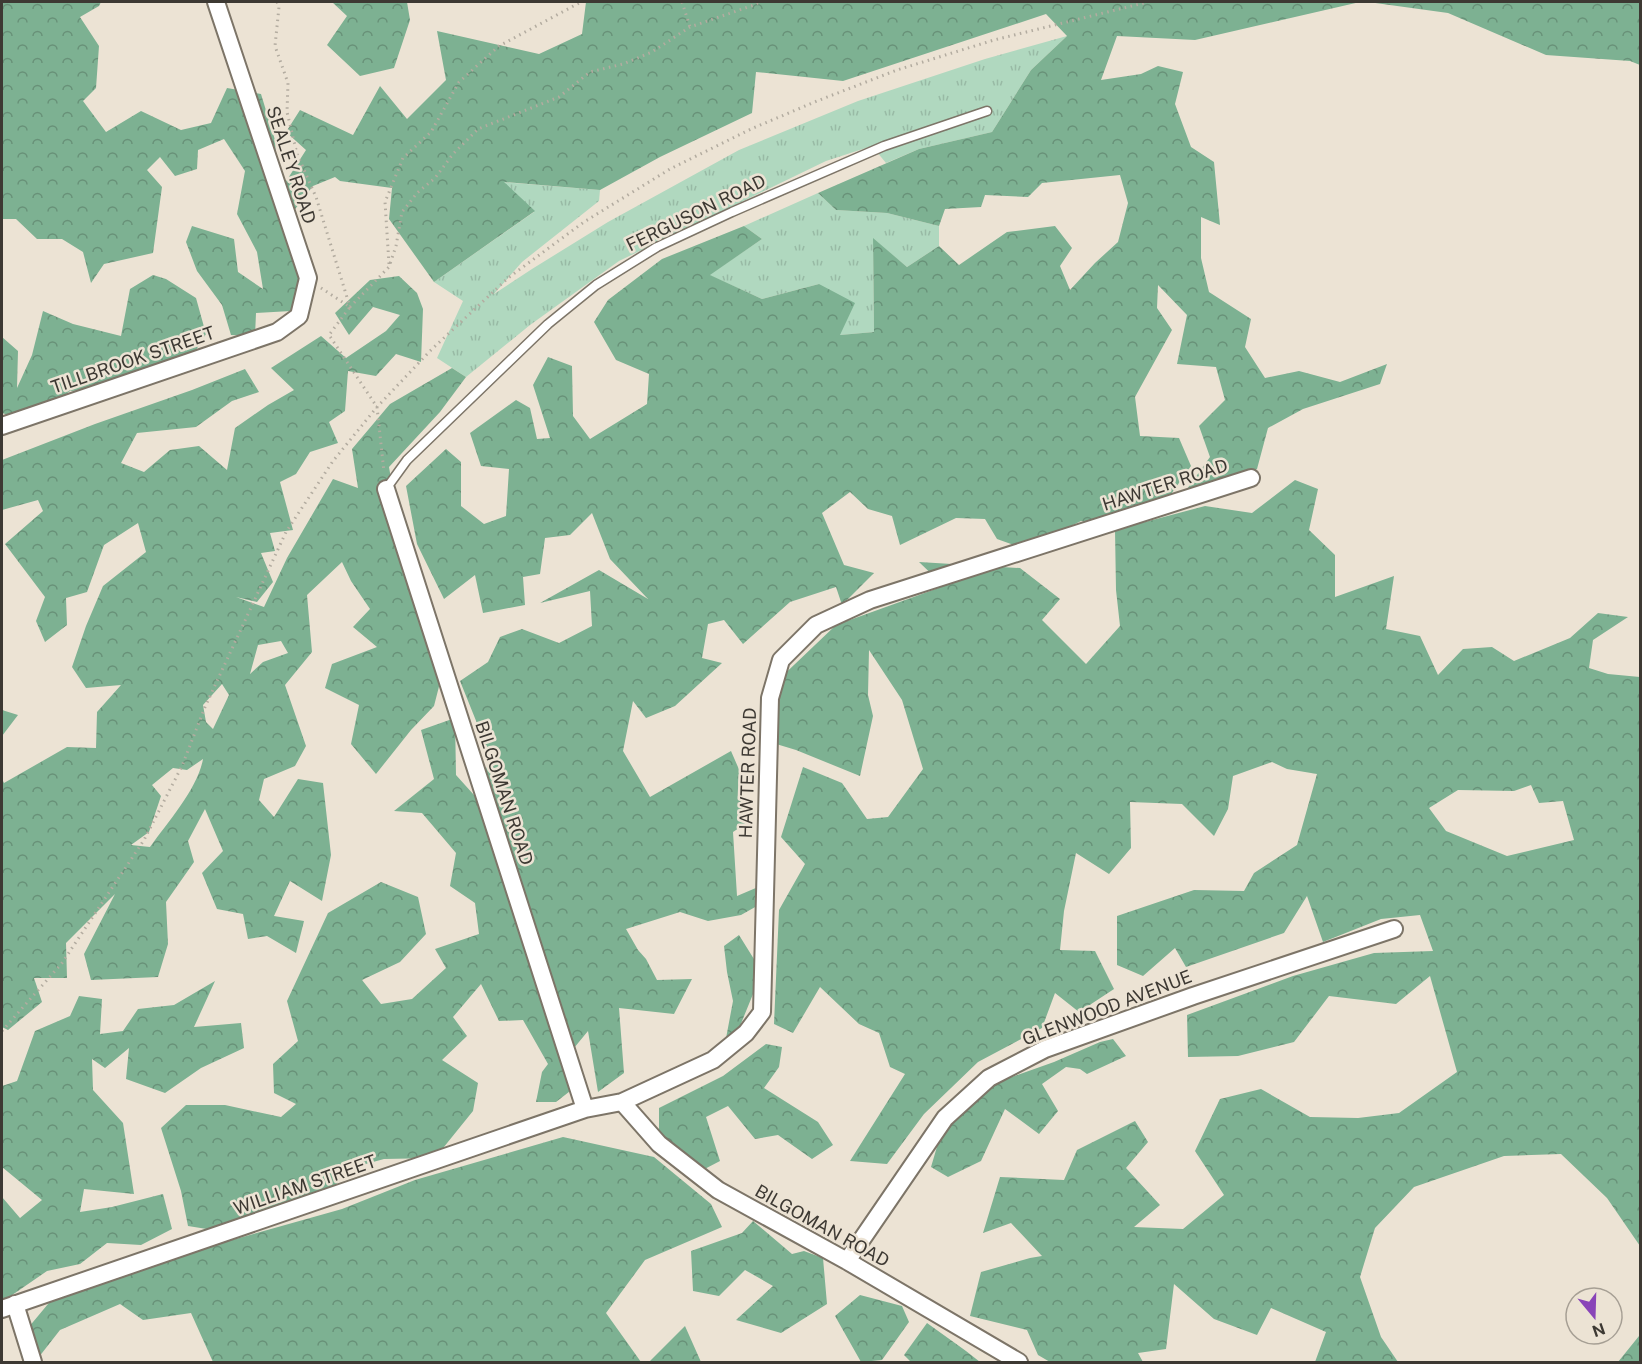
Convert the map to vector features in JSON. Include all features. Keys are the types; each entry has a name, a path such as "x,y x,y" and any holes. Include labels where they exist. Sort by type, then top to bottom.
{"street":[{"name":"SEALEY ROAD","path":"216,2 308,278"},
{"name":"TILLBROOK STREET","path":"2,426 277,332 299,316 308,278"},
{"name":"HAWTER ROAD","path":"622,1102 713,1060 746,1033 762,1012 770,698 781,660 816,626 870,600 1251,478"},
{"name":"BILGOMAN ROAD","path":"386,489 585,1109"},
{"name":"GLENWOOD AVENUE","path":"847,1262 945,1118 989,1077 1045,1049 1193,996 1394,929"},
{"name":"BILGOMAN ROAD","path":"622,1102 658,1144 717,1190 1019,1362"},
{"name":"WILLIAM STREET","path":"8,1307 585,1109 622,1102"},
{"path":"8,1307 33,1362"}],"lane":[{"name":"FERGUSON ROAD","path":"386,489 407,460 548,324 596,285 657,247 732,212 884,146 987,111"}],"path":[{"path":"277,2 279,7 275,46 288,83 287,112 297,154 316,197 350,308"},
{"path":"389,267 385,202 403,158 431,132 459,82 499,46 581,2"},
{"path":"682,2 690,27"},
{"path":"386,489 377,407 329,335 350,308 389,267 396,246 402,212 478,129 559,97 590,72 623,64 652,52 690,27 760,2"},
{"path":"2,1031 62,963 144,840 182,766 210,697 286,532 333,461 377,407 431,350 508,278 584,222 670,169 751,129 897,70 994,40 1148,2"},
{"path":"308,278 350,308"}],"green space":[{"path":"2,2 101,2 99,6 80,17 99,46 96,88 83,101 106,132 141,111 181,130 211,123 227,88 261,94 275,140 278,194 306,150 286,132 300,110 353,135 380,86 407,119 446,80 437,31 539,54 582,34 586,2 1360,2 1195,40 1117,36 1101,80 1141,74 1158,66 1183,72 1175,104 1191,147 1214,162 1220,225 1201,217 1201,258 1209,292 1251,319 1245,347 1265,378 1299,371 1340,382 1387,364 1380,384 1303,409 1268,428 1257,469 1187,489 1210,457 1199,426 1225,400 1216,367 1177,364 1187,315 1158,285 1157,308 1172,330 1135,397 1140,436 1179,438 1191,466 1169,497 1113,527 1081,521 1025,549 997,539 985,519 956,518 900,545 892,516 868,509 850,492 822,513 844,565 874,573 842,605 836,587 790,602 743,644 724,620 708,624 702,658 722,663 675,706 646,718 633,701 623,751 650,797 731,751 741,774 745,824 733,832 737,896 765,884 757,906 741,915 708,921 680,912 626,929 657,980 692,979 674,1014 619,1008 624,1073 598,1092 588,1031 574,1048 574,1088 556,1102 536,1102 542,1072 548,1064 523,1020 499,1021 481,984 453,1017 467,1036 442,1060 478,1083 473,1111 435,1158 384,1159 344,1170 332,1193 213,1230 188,1226 181,1191 161,1128 186,1105 225,1105 281,1117 296,1104 274,1093 273,1064 298,1041 287,1001 328,913 381,882 418,897 426,934 400,962 362,980 381,1004 412,999 446,968 435,949 479,934 475,903 450,886 456,853 422,813 394,811 434,779 421,730 455,718 456,775 474,795 491,758 460,681 488,662 500,637 522,629 559,643 592,626 590,591 540,603 599,570 648,599 610,559 592,513 570,535 545,538 540,574 523,577 525,605 483,613 475,575 444,599 417,544 406,486 446,449 461,462 461,506 484,524 506,516 509,469 481,466 470,433 516,400 530,408 537,439 550,438 533,385 548,357 572,366 573,416 590,439 647,404 649,374 616,360 594,322 608,300 662,259 744,226 762,239 710,275 762,299 819,284 855,303 840,335 874,332 873,238 907,267 939,246 959,265 1007,232 1055,226 1072,248 1060,266 1070,290 1118,242 1128,203 1120,175 1042,183 1028,197 985,195 981,207 945,209 939,226 887,213 836,210 818,193 919,149 992,132 1031,70 1067,36 1046,14 843,81 756,72 752,113 660,157 600,190 504,182 535,211 434,282 389,219 392,188 340,181 335,177 313,186 282,226 310,251 291,311 256,313 255,336 231,335 222,305 197,271 186,242 192,226 234,239 238,272 263,289 257,252 237,214 245,171 224,139 198,150 197,169 175,176 160,157 147,170 162,187 153,253 104,264 91,283 83,252 62,239 37,239 16,219 2,219"},
{"path":"332,2 407,2 410,20 394,68 360,76 327,45 347,16"},
{"path":"1368,2 1640,2 1640,65 1630,61 1546,55 1448,13"},
{"path":"1067,36 1031,70 992,132 919,149 886,163 872,146 826,161 619,261 530,325 466,377 437,358 463,301 434,282 534,212 503,182 600,190 599,201 522,262 494,294 608,222 739,150 858,101 985,59"},
{"path":"818,193 836,210 887,213 939,226 939,246 907,267 873,239 874,332 840,335 819,284 762,299 709,275 762,239 744,226"},
{"path":"153,275 166,279 196,298 206,334 191,358 108,389 70,391 30,422 2,413 2,337 18,351 17,388 32,355 43,311 73,324 121,336 130,289"},
{"path":"399,276 417,293 423,309 421,362 396,354 376,376 348,371 345,411 329,422 338,443 310,452 296,474 280,482 293,530 270,533 275,551 261,553 273,582 257,602 236,597 264,607 287,558 333,479 358,488 352,449 390,404 452,368 466,377 440,412 389,467 395,502 444,667 434,706 411,730 376,774 351,744 359,705 325,688 332,664 377,647 353,627 370,609 351,581 342,562 307,595 312,652 285,685 306,746 295,766 264,779 259,800 274,817 298,779 323,783 331,855 322,901 290,881 274,916 304,921 296,953 267,936 248,939 243,914 217,909 202,873 223,851 205,809 188,841 194,862 166,902 168,944 158,977 91,980 84,954 115,894 66,943 67,978 34,978 42,1002 8,1030 2,1027 2,779 4,783 67,747 96,748 97,712 121,685 86,688 72,667 103,586 146,552 138,523 104,545 87,592 66,598 67,625 45,642 36,621 45,597 5,544 43,511 38,500 2,510 2,460 245,369 259,392 232,401 196,427 137,433 121,463 144,472 170,450 199,446 227,470 235,428 294,390 271,368 321,336 346,358 386,331 400,315 373,307 349,335 335,313 370,280","holes":["281,641 288,653 263,662 250,674 258,645","222,684 229,695 213,729 206,722 203,705","203,759 189,793 150,847 131,845 149,832 161,796 152,785 173,768 187,770"]},
{"path":"1295,480 1318,489 1309,530 1335,555 1335,597 1394,576 1386,629 1420,636 1438,675 1463,649 1492,647 1514,661 1570,638 1598,613 1628,617 1593,640 1589,668 1608,674 1640,677 1640,1246 1607,1198 1561,1154 1504,1156 1414,1187 1375,1228 1360,1277 1381,1337 1398,1362 1315,1362 1326,1332 1271,1308 1257,1335 1214,1319 1174,1284 1166,1349 1138,1353 1143,1362 1050,1362 1038,1355 1027,1330 970,1316 981,1272 1042,1256 1011,1223 983,1233 1000,1177 1064,1180 1077,1150 1135,1121 1148,1142 1126,1168 1160,1205 1134,1227 1183,1229 1224,1195 1195,1151 1220,1099 1261,1089 1310,1117 1358,1118 1399,1113 1457,1072 1430,976 1396,1004 1329,996 1294,1042 1238,1056 1188,1057 1187,1015 1293,976 1374,953 1433,951 1420,915 1381,919 1323,942 1307,896 1284,933 1186,967 1175,948 1143,976 1117,965 1117,916 1194,890 1244,891 1254,873 1297,845 1317,774 1287,769 1272,762 1233,776 1228,809 1214,836 1182,804 1130,802 1131,848 1109,874 1076,853 1064,911 1060,950 1095,951 1114,989 1079,1012 1055,993 1042,1028 978,1062 924,1114 887,1164 850,1161 905,1074 890,1067 879,1033 859,1024 820,987 793,1033 774,1024 779,910 805,864 781,837 803,767 842,783 867,819 888,817 923,769 902,700 869,650 868,695 873,716 860,776 796,750 763,740 774,684 836,625 944,586 919,562 1020,568 1060,599 1042,620 1086,664 1120,626 1116,590 1115,530 1205,506 1252,513","holes":["1531,785 1539,803 1563,801 1574,840 1507,856 1446,831 1429,808 1458,790 1514,791"]},
{"path":"2,710 18,715 2,736"},
{"path":"739,935 762,972 740,1026 724,1049 733,1001 724,946"},
{"path":"215,981 194,1027 241,1023 244,1048 201,1068 165,1093 126,1079 129,1048 105,1068 92,1059 93,1090 123,1123 134,1194 84,1189 80,1212 112,1207 163,1194 172,1229 141,1245 107,1243 80,1264 47,1271 2,1302 2,1197 20,1218 42,1200 2,1167 2,1086 17,1081 35,1031 70,1016 79,996 102,999 100,1034 123,1031 138,1009 174,1005"},
{"path":"1113,1039 1126,1056 1087,1074 1080,1069 1066,1067 1042,1084 1058,1111 1039,1134 1005,1109 981,1161 948,1177 931,1167 944,1123 992,1084"},
{"path":"766,1044 782,1047 779,1067 764,1088 818,1122 833,1145 812,1159 778,1135 755,1139 728,1106 706,1117 720,1161 697,1173 659,1136 659,1108 723,1076"},
{"path":"563,1137 654,1157 711,1204 722,1227 645,1260 606,1313 641,1362 213,1362 191,1313 143,1320 120,1304 60,1330 35,1362 23,1334 53,1298 158,1261 342,1209 415,1180"},
{"path":"753,1221 792,1254 804,1251 823,1258 827,1304 781,1333 736,1320 773,1286 745,1270 719,1296 693,1291 691,1251 742,1233"},
{"path":"860,1295 902,1306 909,1322 882,1360 861,1362 835,1316"},
{"path":"927,1323 980,1362 911,1362 904,1355"},
{"path":"685,1326 701,1362 649,1362"},
{"path":"1639,1336 1640,1362 1618,1362"}]}
